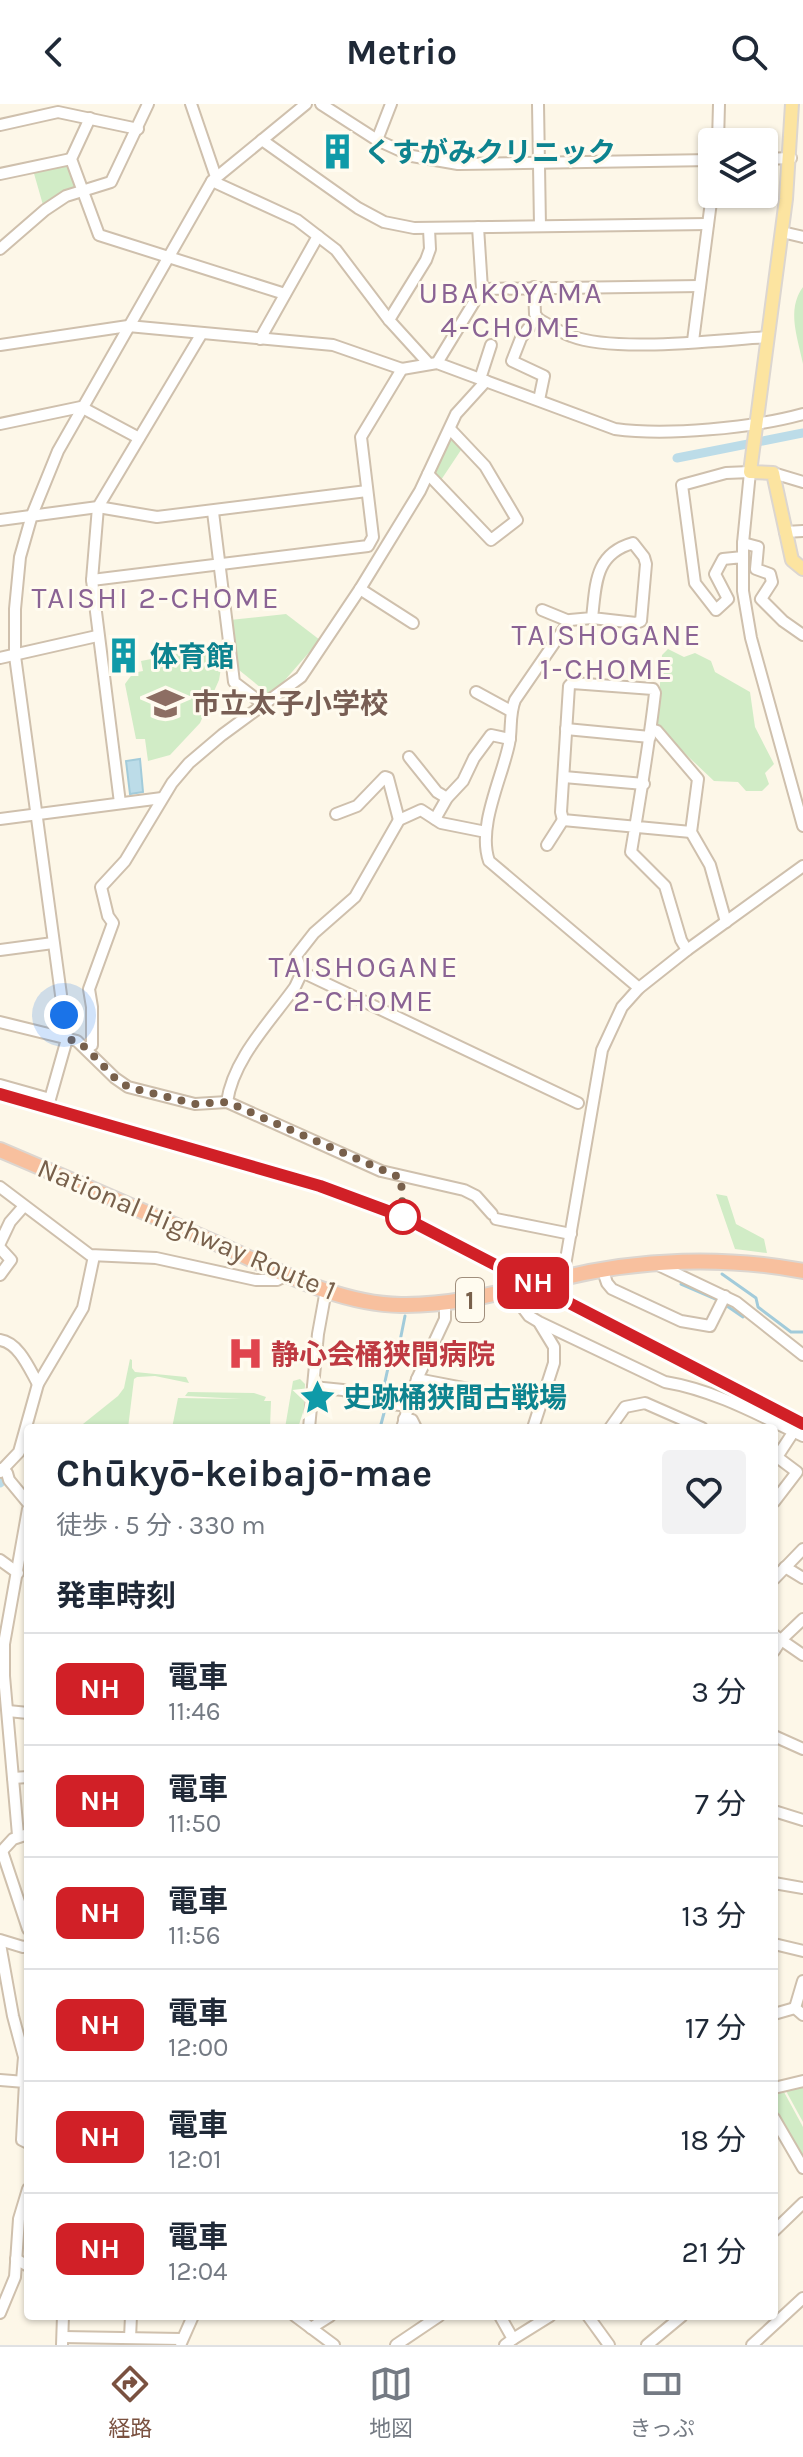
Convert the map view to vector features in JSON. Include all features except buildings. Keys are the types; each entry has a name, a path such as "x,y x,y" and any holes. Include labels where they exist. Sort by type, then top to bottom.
{"highway":[{"name":"National Highway Route 1","path":"0,1150 287,1275 357,1300 398,1305 445,1304 511,1292 563,1277 654,1263 768,1264 803,1271"}],"main road":[{"path":"796,108 750,472 773,473 792,560 803,569"}],"street":[{"path":"0,249 66,196 111,182 148,104"},
{"path":"191,104 214,179 297,220 336,250 389,320 433,363 615,429 641,432 754,428 803,414"},
{"path":"0,1085 50,1099 67,1039 15,656 20,557 32,515 58,451 81,407 214,179 306,104"},
{"path":"321,104 377,140 412,156 458,164 698,160"},
{"path":"377,140 391,104"},
{"path":"538,104 540,226"},
{"path":"718,128 719,104"},
{"path":"0,125 58,112 138,129"},
{"path":"90,118 71,159 99,235 285,294"},
{"path":"262,140 358,208 384,222 429,229 708,224"},
{"path":"778,158 791,158"},
{"path":"0,174 71,159"},
{"path":"693,341 710,208"},
{"path":"0,345 128,326 333,345 402,369 433,363 482,289 478,227"},
{"path":"389,320 426,260 430,249 429,229"},
{"path":"782,232 803,237"},
{"path":"260,339 318,236"},
{"path":"482,289 700,286"},
{"path":"534,287 537,317 521,338 512,361 544,376 539,400"},
{"path":"537,317 569,336 631,344 768,337"},
{"path":"120,803 92,580 98,507 202,333"},
{"path":"86,1048 92,1045 89,989 113,923 108,916 101,887 125,861 162,798 189,763 301,677 360,589 428,474 456,414 483,380 491,345"},
{"path":"92,580 368,546 373,537 361,437 402,369"},
{"path":"0,424 81,407 139,438"},
{"path":"428,474 491,540 517,520 485,466 450,429"},
{"path":"743,557 723,559 715,574 728,599 716,610 695,583 682,485 726,473 750,472 743,543 743,557 743,591 751,638 803,826"},
{"path":"773,473 802,481"},
{"path":"0,520 98,507 157,517 367,491"},
{"path":"213,512 234,682 263,704"},
{"path":"785,532 803,531"},
{"path":"542,610 569,621 592,618 641,621 646,564 633,543 604,560 599,568 592,618"},
{"path":"743,543 758,547 756,569 770,574 772,582 761,599 803,635"},
{"path":"360,589 413,623"},
{"path":"569,621 515,700 511,711 510,739 486,832 486,851 489,861 639,988"},
{"path":"0,658 97,636"},
{"path":"547,845 563,820 569,686 572,683 653,689 651,733 631,852 665,886 681,940 687,950"},
{"path":"476,692 511,711"},
{"path":"566,729 657,731 698,779 691,832 710,865 726,922"},
{"path":"435,819 491,735 510,739"},
{"path":"409,757 437,792 447,798"},
{"path":"336,814 357,806 385,777 388,778 399,820"},
{"path":"564,777 644,784"},
{"path":"0,819 162,798"},
{"path":"486,832 441,823 421,810 399,820 355,897 314,933 296,956 302,972 584,1105"},
{"path":"563,820 691,832"},
{"path":"563,1277 571,1234 584,1105 608,1034 622,1007 639,988 687,950 803,866"},
{"path":"0,950 53,943"},
{"path":"227,1102 229,1085 236,1069 295,987 302,972"},
{"path":"0,1021 77,1041 128,1087 195,1104 227,1102 381,1171 464,1190 476,1196 494,1217 571,1234"},
{"path":"0,1187 94,1256 156,1258 256,1280 277,1280 287,1275"},
{"path":"0,1275 11,1260 0,1245 10,1222 24,1206"},
{"path":"27,1424 38,1384 83,1308 94,1256"},
{"path":"654,1263 725,1296 767,1324 803,1355"},
{"path":"603,1271 610,1287 684,1322 710,1326 725,1296"},
{"path":"309,1424 321,1306 326,1290"},
{"path":"511,1292 529,1316 539,1322 665,1382 684,1385 729,1401 777,1424"},
{"path":"403,1424 417,1379 445,1319 445,1304"},
{"path":"534,1424 554,1363 554,1347 539,1322"},
{"path":"0,1340 15,1347 38,1384"},
{"path":"417,1379 541,1403"},
{"path":"313,1387 343,1390 376,1402 408,1406"},
{"path":"613,1424 625,1407 645,1403 693,1424"},
{"path":"778,1424 798,1434 778,1456"},
{"path":"24,1434 19,1452 1,1470 24,1498"},
{"path":"778,1458 797,1472 778,1497"},
{"path":"24,1535 4,1644 13,1778 23,1834 1,1852 24,1918"},
{"path":"778,1575 803,1549"},
{"path":"0,1560 18,1573"},
{"path":"785,1567 803,1578"},
{"path":"803,1619 778,1637 803,1655"},
{"path":"8,1711 24,1713"},
{"path":"778,1738 803,1749"},
{"path":"13,1778 24,1777"},
{"path":"778,1812 803,1820"},
{"path":"778,1884 803,1888"},
{"path":"24,1947 0,1942 24,2057 24,2084"},
{"path":"778,1945 803,1951"},
{"path":"778,2014 799,2012 803,1981"},
{"path":"0,2080 22,2081"},
{"path":"778,2087 803,2081"},
{"path":"24,2114 24,2141"},
{"path":"778,2125 803,2168"},
{"path":"0,2313 16,2259 19,2219 24,2202"},
{"path":"778,2227 803,2203"},
{"path":"16,2259 24,2264"},
{"path":"752,2345 803,2298"},
{"path":"63,2320 63,2341 130,2338 181,2342 191,2320"},
{"path":"130,2338 131,2320"},
{"path":"300,2320 334,2345"},
{"path":"311,2328 324,2320"},
{"path":"396,2345 433,2320"},
{"path":"501,2320 509,2342 544,2320"},
{"path":"591,2320 609,2345"},
{"path":"647,2345 676,2320"}],"green space":[{"path":"66,162 76,189 62,192 43,205 33,170"},
{"path":"803,287 803,364 794,315"},
{"path":"451,434 463,447 441,480 433,472"},
{"path":"286,614 320,640 271,696 239,670 230,620"},
{"path":"217,646 221,668 219,680 200,723 170,755 148,761 145,739 136,739 125,684 133,673 143,671 141,661"},
{"path":"668,649 684,657 695,653 711,661 715,672 750,692 755,727 774,764 765,773 769,784 762,791 746,791 738,782 714,781 657,727 662,655"},
{"path":"716,1194 727,1196 736,1224 764,1239 767,1253 735,1249"},
{"path":"130,1359 135,1372 186,1377 189,1383 155,1376 137,1377 134,1379 128,1424 83,1424 124,1388"},
{"path":"300,1379 305,1384 304,1409 299,1424 286,1424 293,1381"},
{"path":"188,1392 254,1393 266,1397 264,1401 271,1401 270,1424 173,1424 178,1398 242,1399 185,1396"},
{"path":"803,2088 803,2122 786,2091"},
{"path":"784,2092 803,2127 803,2160 778,2115 778,2093"}],"water":[{"path":"140,759 143,792 130,794 126,761"}],"waterway":[{"path":"677,458 803,433"},
{"path":"722,1274 756,1298 758,1307 791,1332 803,1332"},
{"path":"681,1284 718,1300"},
{"path":"727,1306 743,1317"},
{"path":"382,1395 405,1316"},
{"path":"381,1424 384,1413"}],"railway":[{"path":"0,1094 320,1186 401,1216 803,1424"}],"train":[{"name":"NH","path":"0,1094 320,1186 401,1216 803,1424"}],"place":[{"name":"くすがみクリニック","path":"338,152"},
{"name":"体育館","path":"124,656"},
{"name":"市立太子小学校","path":"166,703"},
{"name":"静心会桶狭間病院","path":"245,1354"},
{"name":"史跡桶狭間古戦場","path":"317,1397"}],"district":[{"name":"UBAKOYAMA 4-CHOME","path":"511,310"},
{"name":"TAISHI 2-CHOME","path":"156,598"},
{"name":"TAISHOGANE 1-CHOME","path":"607,652"},
{"name":"TAISHOGANE 2-CHOME","path":"364,984"}],"route":[{"path":"64,1015 67,1039 77,1041 86,1048 128,1087 195,1104 227,1102 401,1178 403,1217"}]}
